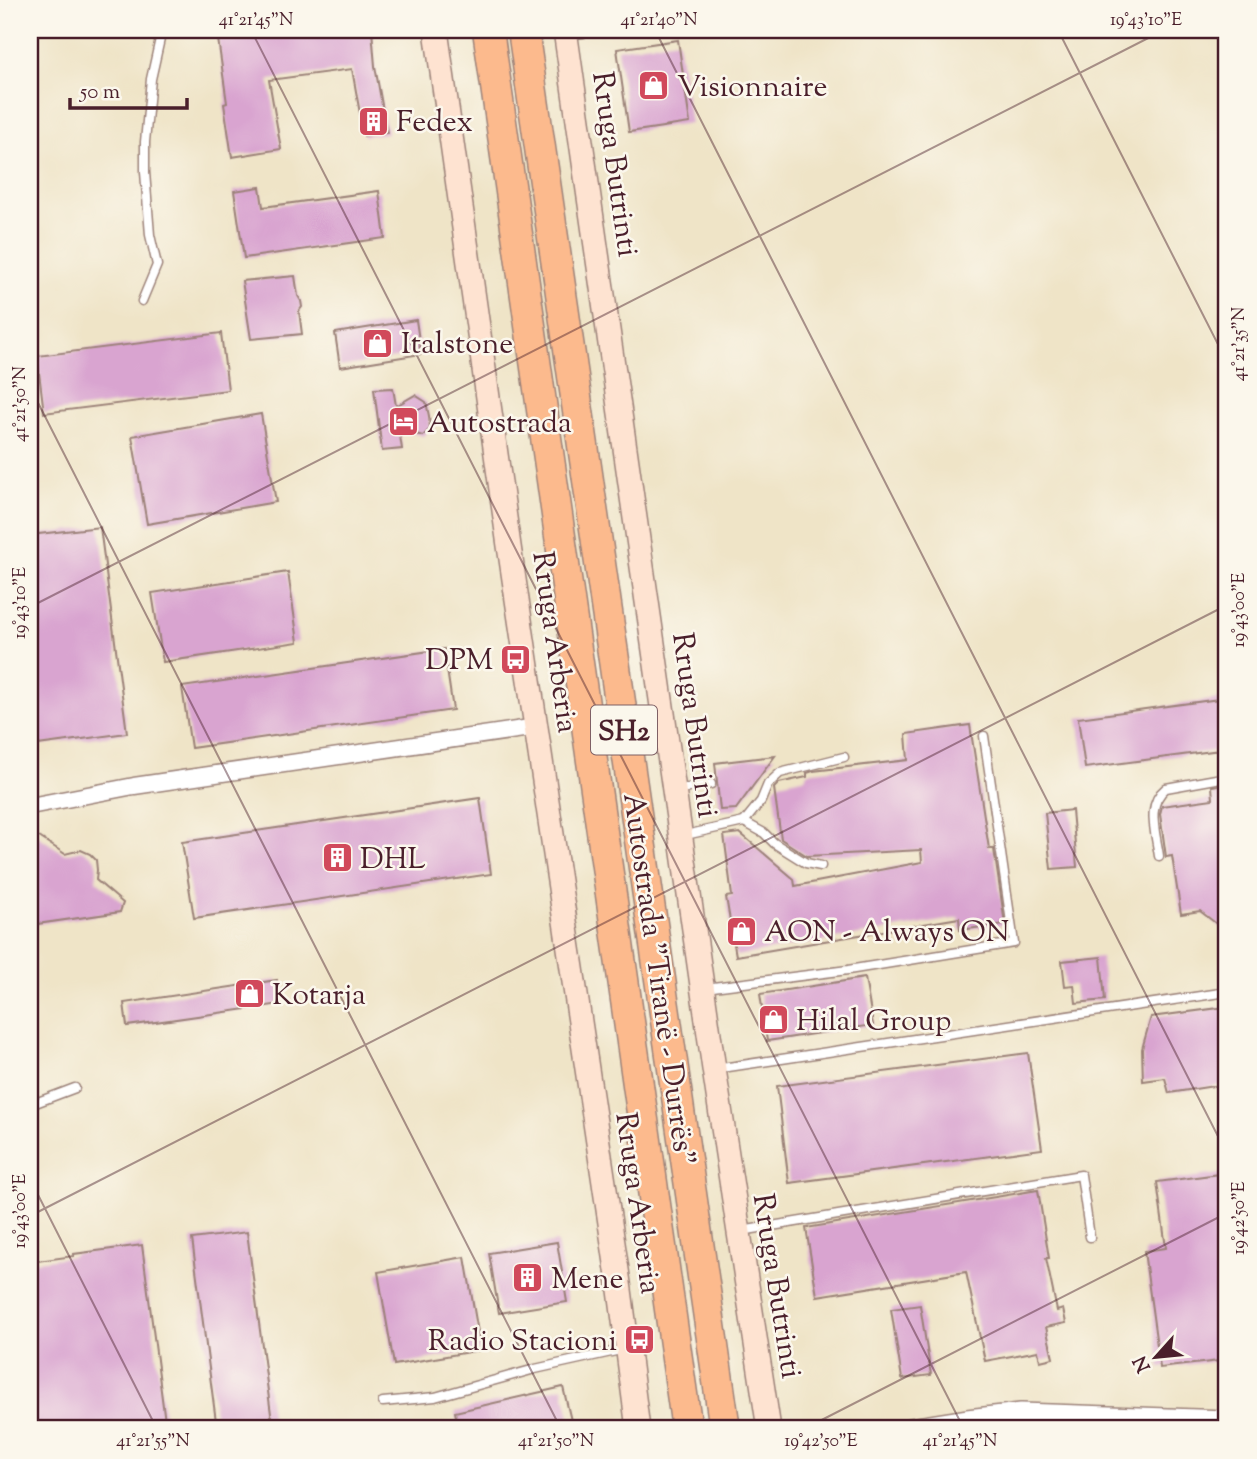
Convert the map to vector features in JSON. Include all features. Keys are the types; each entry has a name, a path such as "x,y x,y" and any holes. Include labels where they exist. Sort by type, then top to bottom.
{"highway":[{"name":"Autostrada \"Tiranë - Durrës\"","path":"488,30 687,1429"},
{"name":"Autostrada \"Tiranë - Durrës\"","path":"523,30 725,1429"}],"main road":[{"name":"Rruga Arberia","path":"436,30 638,1429"},
{"name":"Rruga Butrinti","path":"565,33 738,1231 758,1324 769,1429"}],"street":[{"path":"30,806 134,786 537,727"},
{"path":"910,1429 1021,1414 1227,1421"}],"lane":[{"path":"142,301 157,265 150,235 145,142 151,79 162,30"},
{"path":"565,33 604,30"},
{"path":"702,988 812,975 1014,943 984,736"},
{"path":"680,836 744,822 761,801 768,784 780,773 844,757"},
{"path":"1159,856 1153,810 1162,790 1227,777"},
{"path":"674,790 711,784"},
{"path":"744,822 806,863 821,866"},
{"path":"714,1069 1227,992"},
{"path":"30,1105 75,1088"},
{"path":"738,1231 1081,1175 1090,1237"},
{"path":"383,1402 435,1398 628,1348"}],"building":[{"path":"372,30 375,66 387,133 364,136 352,69 269,80 281,149 232,157 217,32"},
{"name":"Visionnaire","path":"678,40 690,123 629,132 617,49"},
{"path":"260,187 263,207 379,191 385,238 244,258 234,191"},
{"path":"295,276 302,307 299,311 302,334 251,339 242,281"},
{"name":"Italstone","path":"416,320 421,354 340,367 335,333"},
{"path":"221,333 228,390 44,413 37,356"},
{"name":"Autostrada","path":"393,388 396,406 415,395 426,402 430,429 423,436 399,429 402,449 382,451 374,389"},
{"path":"261,414 276,502 147,524 132,436"},
{"path":"100,527 127,733 30,746 30,535"},
{"path":"288,572 298,642 163,662 152,593"},
{"path":"444,649 453,710 191,748 182,687"},
{"path":"1227,698 1227,749 1085,768 1078,718"},
{"path":"970,725 989,849 994,849 1005,924 960,930 959,918 736,956 726,897 732,896 724,835 740,833 794,879 795,886 922,862 921,850 807,856 781,839 774,788 779,783 807,777 807,773 813,771 908,760 906,734"},
{"path":"775,756 736,809 720,810 715,763"},
{"path":"1227,784 1227,932 1200,911 1181,914 1172,856 1166,857 1160,814 1162,806 1213,799 1212,786"},
{"name":"DHL","path":"480,798 491,874 194,918 182,842"},
{"path":"1072,810 1077,867 1051,869 1045,813"},
{"path":"30,831 65,854 81,850 90,854 96,860 96,880 123,903 120,912 30,925"},
{"path":"1101,957 1105,1000 1076,1003 1074,985 1065,986 1062,961"},
{"path":"865,978 873,1025 767,1041 760,994"},
{"path":"277,980 281,1004 127,1026 124,1003"},
{"path":"1227,1007 1227,1084 1169,1093 1165,1078 1143,1081 1142,1049 1151,1017"},
{"path":"1028,1053 1042,1149 789,1183 777,1086"},
{"path":"1227,1173 1227,1360 1160,1368 1144,1251 1166,1248 1157,1182"},
{"path":"1038,1190 1049,1258 1046,1258 1057,1311 1063,1309 1066,1323 1046,1327 1053,1358 1040,1361 1038,1351 985,1361 966,1272 817,1296 806,1228"},
{"path":"247,1232 273,1429 217,1429 192,1239"},
{"name":"Mene","path":"557,1242 567,1302 499,1313 489,1253"},
{"path":"142,1245 166,1429 30,1429 30,1262"},
{"path":"465,1257 481,1350 394,1365 378,1272"},
{"path":"920,1305 931,1375 902,1379 891,1309"},
{"path":"563,1387 573,1429 459,1429 455,1412"}],"place":[{"name":"Visionnaire","path":"654,86"},
{"name":"Fedex","path":"373,121"},
{"name":"Italstone","path":"378,343"},
{"name":"Autostrada","path":"404,422"},
{"name":"DPM","path":"516,659"},
{"name":"DHL","path":"337,858"},
{"name":"AON - Always ON","path":"741,931"},
{"name":"Kotarja","path":"249,994"},
{"name":"Hilal Group","path":"773,1020"},
{"name":"Mene","path":"528,1278"},
{"name":"Radio Stacioni","path":"640,1340"}]}
